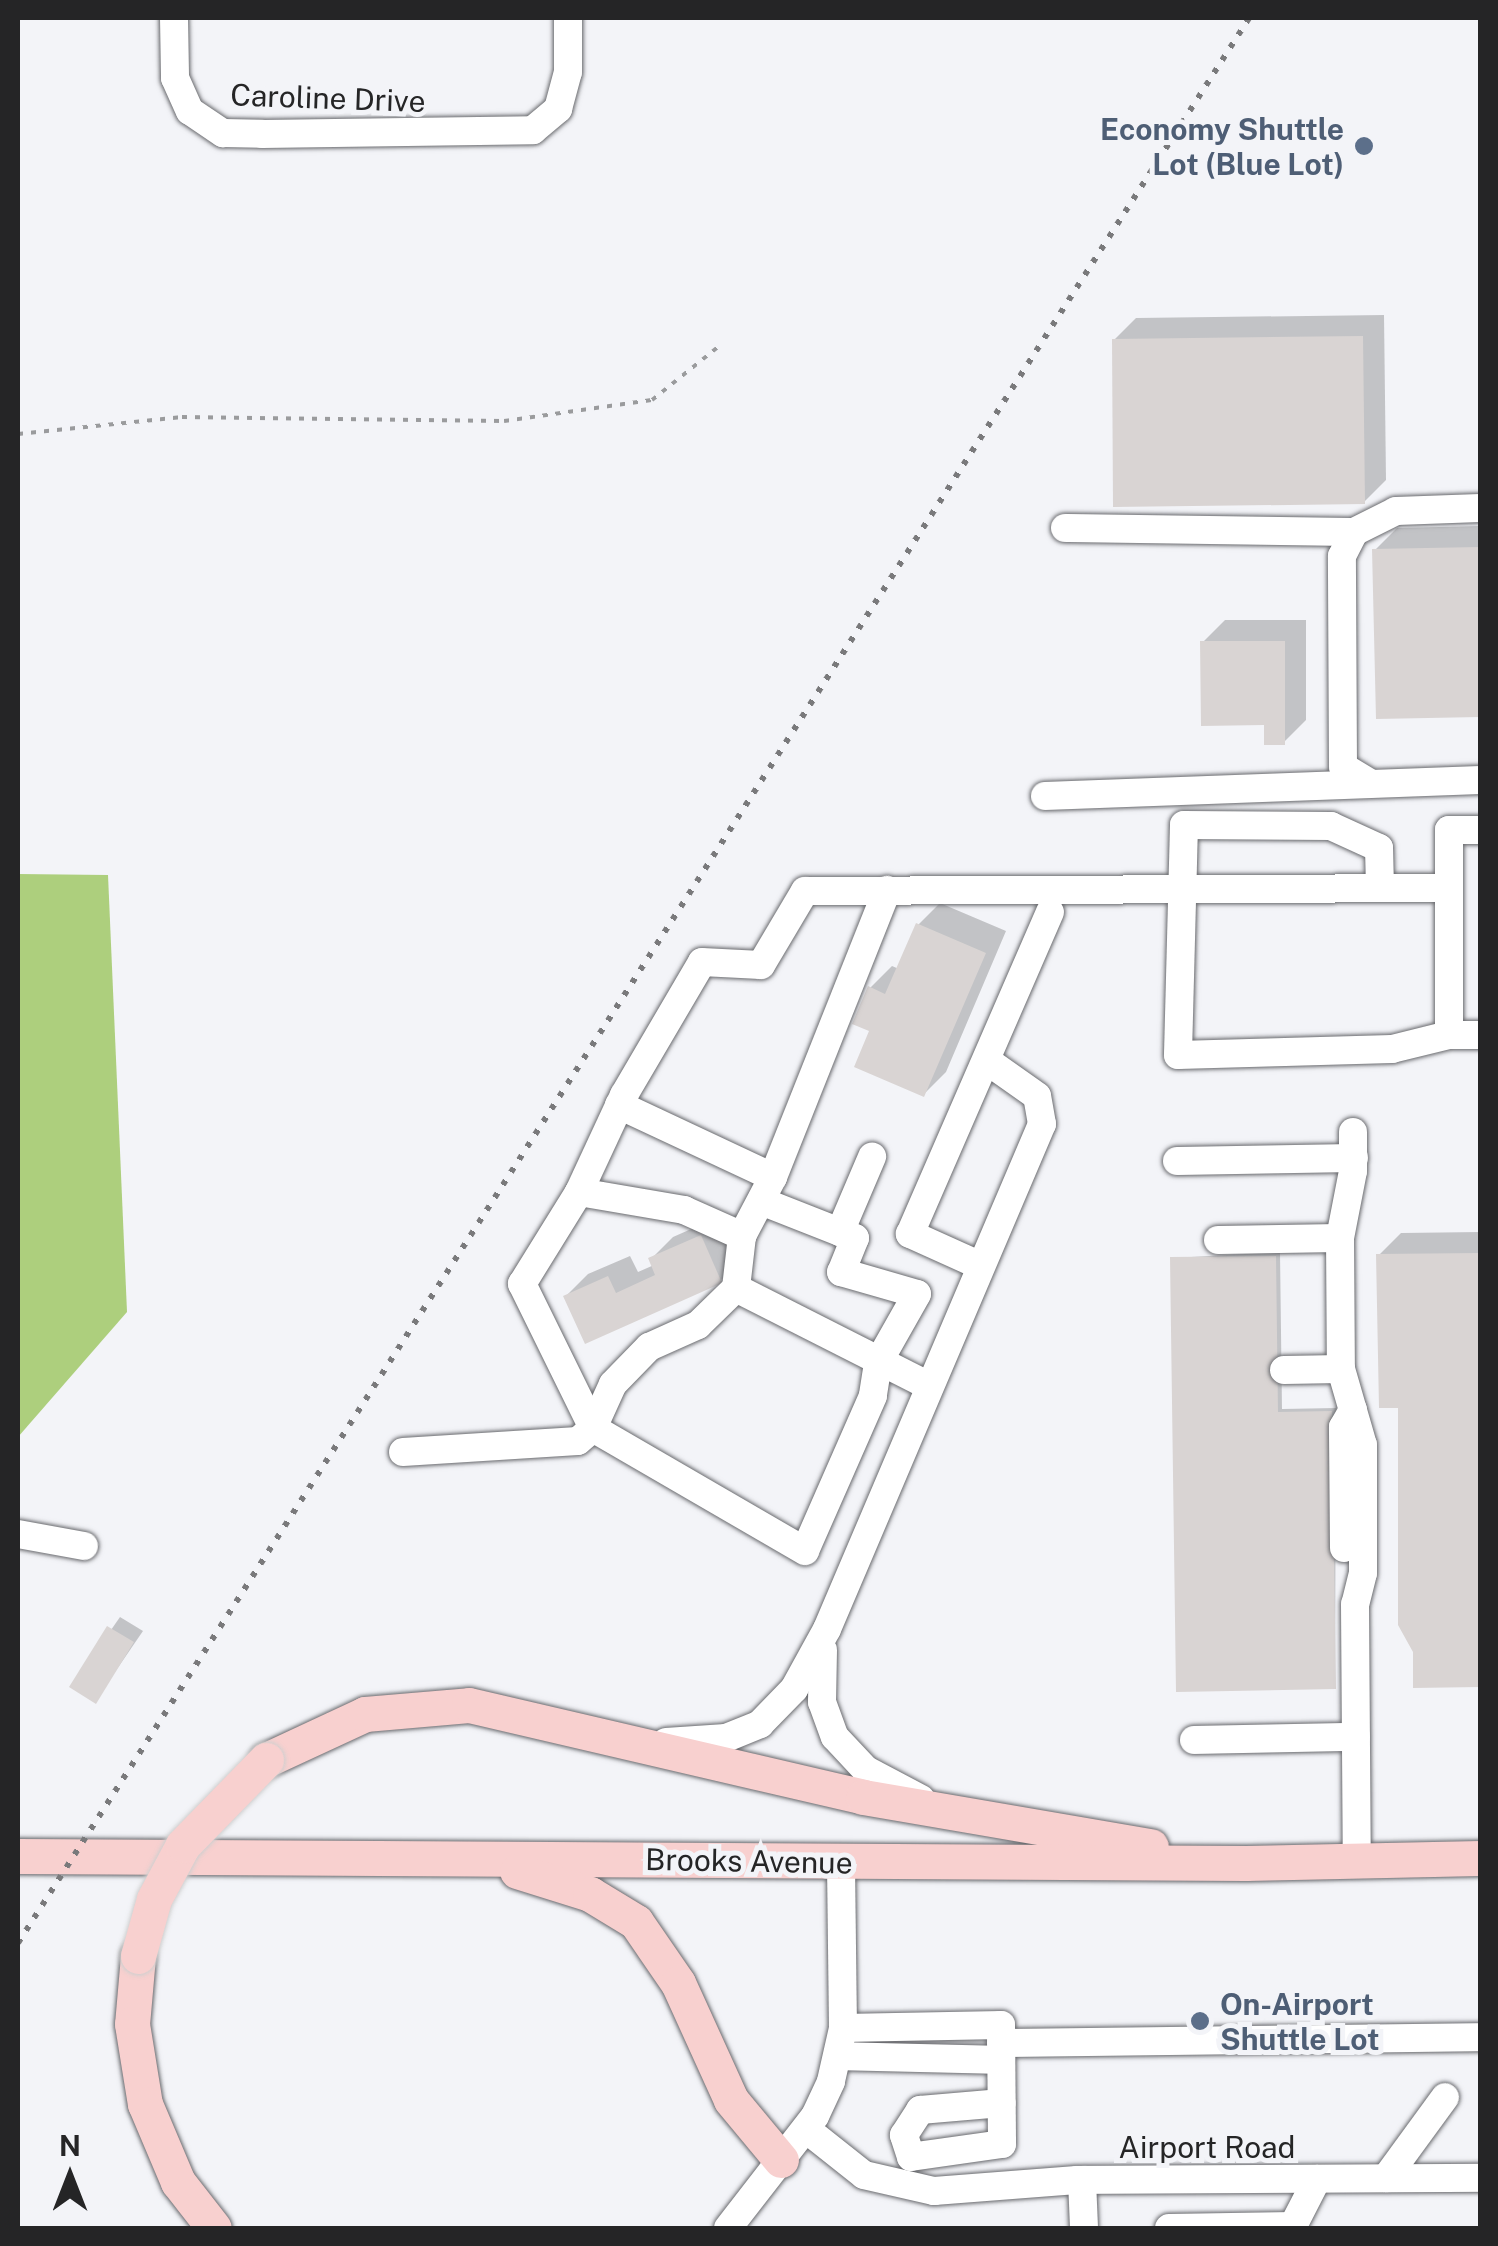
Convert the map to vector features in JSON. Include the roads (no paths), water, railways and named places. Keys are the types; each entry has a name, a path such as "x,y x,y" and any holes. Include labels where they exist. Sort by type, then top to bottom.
{"main road":[{"path":"214,2228 173,2172 144,2104 132,2024 138,1956 154,1900 182,1845 222,1797 266,1760 326,1726 427,1704 490,1707 817,1787 1246,1863"},
{"name":"Brooks Avenue","path":"18,1856 1246,1863 1480,1858"},
{"path":"447,1858 546,1879 625,1912 678,1983 731,2100 781,2160"}],"street":[{"name":"Caroline Drive","path":"174,18 175,78 190,111 223,133 533,130 558,109 568,72 568,18"},
{"path":"1065,528 1354,532 1396,510 1480,508"},
{"path":"1354,532 1342,556 1343,767 1370,783"},
{"path":"1045,796 1477,780 1477,830 1448,830 1448,1035"},
{"path":"1380,888 1379,848 1331,826 1184,825 1178,1055 1392,1049 1448,1035 1480,1035"},
{"path":"619,1105 855,1238 841,1272 917,1294 878,1363 872,1396 805,1551 593,1428 522,1284 579,1192 619,1105 702,962 762,965 805,892 1448,888"},
{"path":"402,1452 578,1441 593,1428 613,1384 648,1347 698,1325 736,1288 742,1236 766,1189 887,890"},
{"path":"980,1265 910,1234 1050,912"},
{"path":"620,1738 698,1741 750,1730 786,1700 827,1629 1044,1114 1030,1088 986,1060"},
{"path":"1177,1162 1353,1145 1340,1238 1341,1369 1364,1455 1356,1737 1357,1860"},
{"path":"840,1232 872,1157"},
{"path":"579,1192 684,1210 742,1236"},
{"path":"1218,1240 1340,1238"},
{"path":"736,1288 929,1386"},
{"path":"1284,1370 1341,1369"},
{"path":"1344,1548 1343,1427 1353,1410"},
{"path":"18,1534 84,1546"},
{"path":"827,1629 820,1691 841,1746 893,1786 970,1815"},
{"path":"1194,1740 1356,1737"},
{"path":"728,2228 806,2128 838,2056 843,2028 841,1862"},
{"path":"843,2028 1001,2043"},
{"path":"838,2056 1001,2043 1480,2037"},
{"path":"1001,2043 1002,2103"},
{"path":"1386,2178 1445,2097"},
{"name":"Airport Road","path":"806,2128 864,2175 934,2191 1082,2180 1480,2178"},
{"path":"1168,2228 1293,2227 1317,2178"},
{"path":"1082,2180 1084,2228"}],"railway":[{"path":"18,1943 1249,18"}],"place":[{"name":"Economy Shuttle Lot (Blue Lot)","path":"1364,146"},
{"name":"On-Airport Shuttle Lot","path":"1200,2021"}]}
